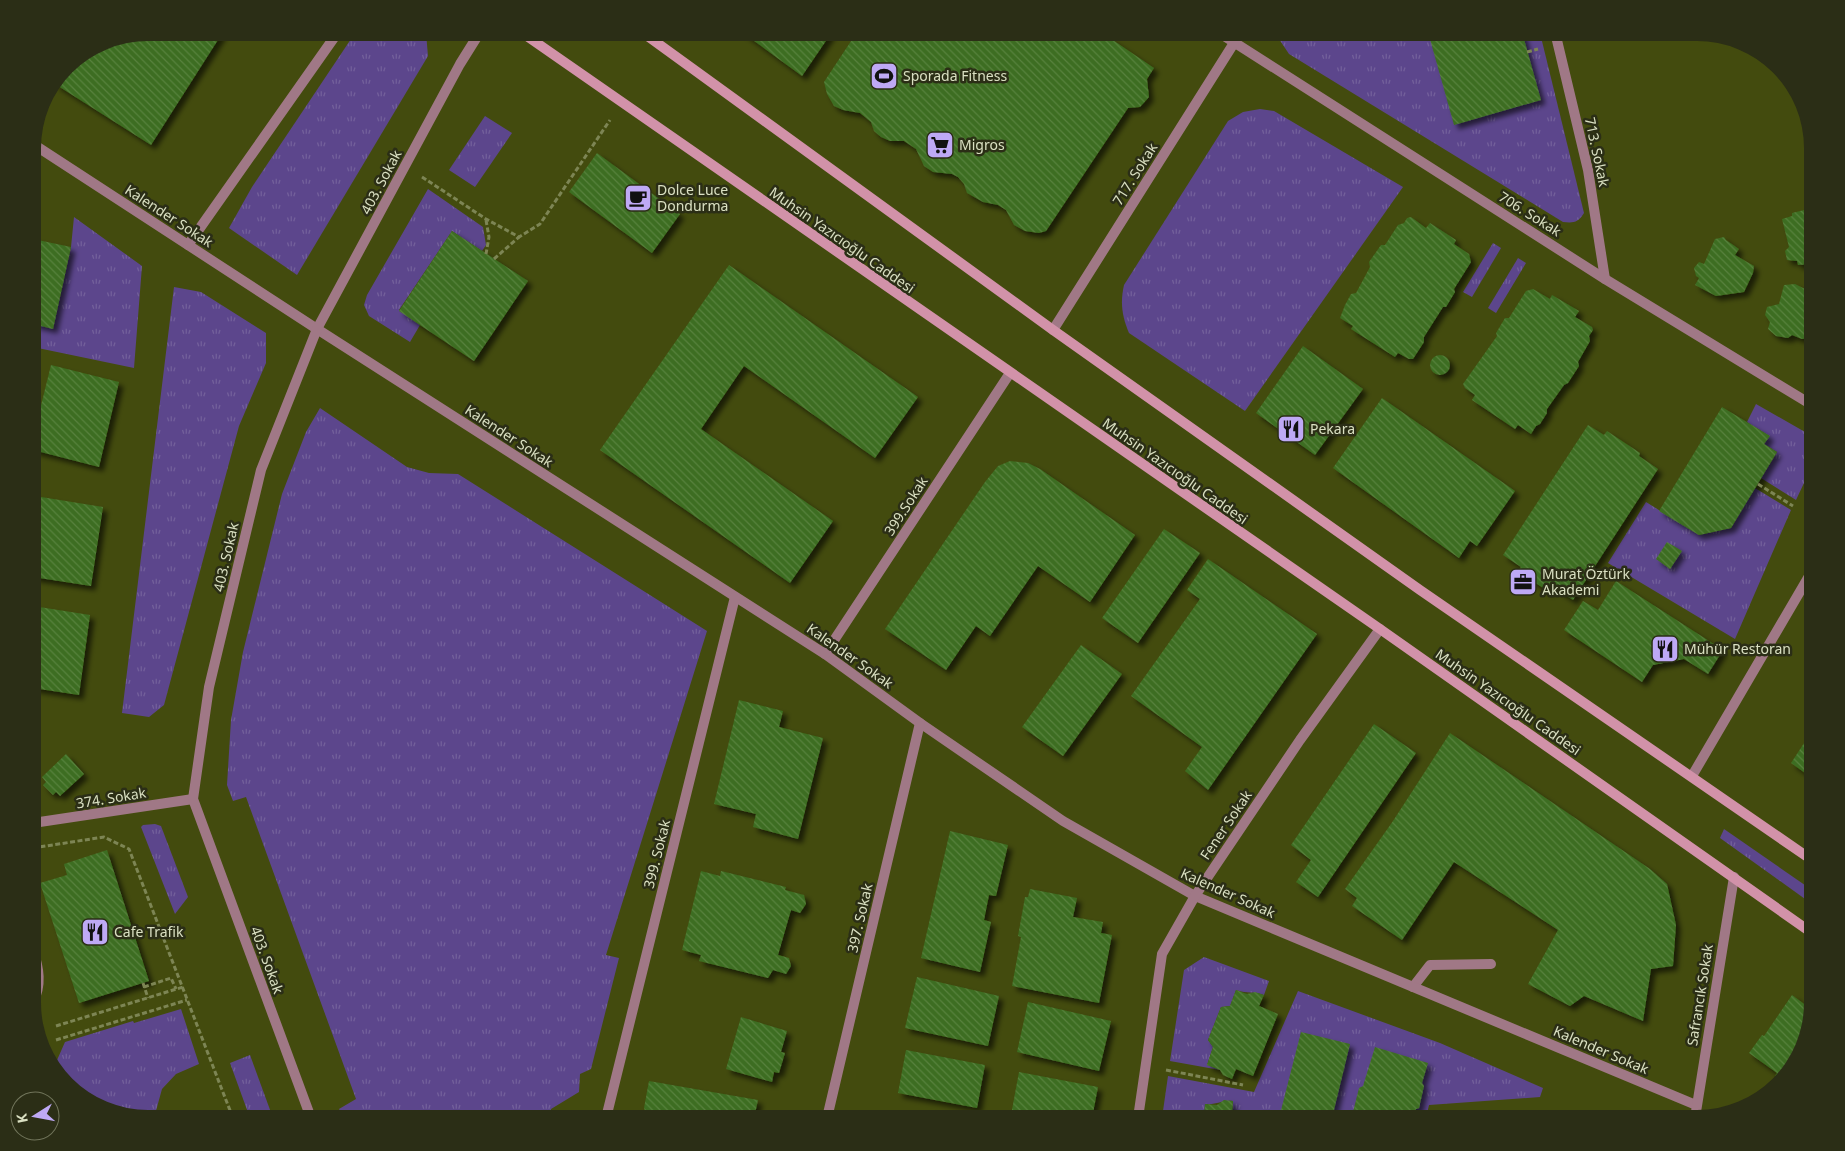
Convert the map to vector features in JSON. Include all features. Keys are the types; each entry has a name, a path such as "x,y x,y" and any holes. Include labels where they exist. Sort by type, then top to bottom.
{"main road":[{"name":"Muhsin Yazıcıoğlu Caddesi","path":"534,41 1010,374 1380,629 1804,926"},
{"path":"654,41 1053,330 1420,590 1804,854"}],"street":[{"path":"188,245 332,41"},
{"name":"403. Sokak","path":"308,1110 193,799 209,687 260,470 316,329 460,64 474,41"},
{"name":"717. Sokak","path":"1053,330 1232,41"},
{"name":"706. Sokak","path":"1239,41 1605,279 1804,400"},
{"name":"713. Sokak","path":"1557,41 1588,170 1605,279"},
{"name":"Kalender Sokak","path":"41,149 316,329 825,654 920,723 1063,821 1195,896 1696,1105"},
{"name":"399.Sokak","path":"825,654 1010,374"},
{"path":"1692,776 1804,585"},
{"name":"399. Sokak","path":"608,1110 735,596"},
{"name":"Fener Sokak","path":"1139,1110 1162,954 1195,896 1300,740 1380,629"},
{"name":"397. Sokak","path":"829,1110 920,723"},
{"name":"374. Sokak","path":"41,822 193,799"},
{"name":"Safrancık Sokak","path":"1696,1110 1734,877"},
{"path":"1413,987 1430,965 1491,964"}],"path":[{"path":"494,259 519,237 540,224 597,141 620,102"},
{"path":"405,166 486,219 519,237"},
{"path":"486,219 489,237 486,254"},
{"path":"1758,484 1793,506"},
{"path":"41,847 104,837 129,849 230,1110"},
{"path":"144,987 171,978 176,990"},
{"path":"143,982 148,998"},
{"path":"56,1026 183,987"},
{"path":"56,1040 187,1000"},
{"path":"1146,1066 1243,1085"}],"green space":[{"path":"350,41 427,41 428,56 297,275 229,228 252,187"},
{"path":"1280,41 1542,41 1584,213 1575,222 1563,222 1289,54"},
{"path":"1260,109 1274,111 1403,187 1245,411 1129,333 1123,315 1122,298 1124,285 1228,121 1243,112"},
{"path":"485,116 512,133 475,187 449,170"},
{"path":"428,189 483,227 486,245 482,251 452,231 399,310 420,325 410,342 369,316 364,305 367,295"},
{"path":"74,217 142,266 134,368 41,349 41,326 53,328 71,247"},
{"path":"1493,243 1501,248 1472,297 1463,292"},
{"path":"1518,258 1526,263 1496,313 1488,308"},
{"path":"174,287 201,292 266,333 266,363 239,426 164,705 149,717 122,713"},
{"path":"1756,404 1804,431 1804,483 1796,500 1761,478 1777,452 1764,444 1769,436 1747,422"},
{"path":"320,408 407,467 429,473 458,474 707,631 606,955 619,958 591,1069 580,1074 579,1092 551,1110 339,1109 356,1099 246,797 233,801 227,785 231,720 243,652 282,494 306,432"},
{"path":"1755,488 1791,510 1735,639 1608,563 1646,502 1699,535 1731,528"},
{"path":"155,824 161,826 188,897 175,914 141,827 143,825"},
{"path":"1724,829 1804,884 1804,898 1720,838"},
{"path":"1204,957 1269,981 1264,995 1236,990 1230,1006 1221,1007 1208,1040 1213,1047 1207,1065 1220,1070 1170,1061 1184,970"},
{"path":"1298,991 1440,1043 1543,1088 1540,1097 1429,1105 1428,1110 1232,1110 1233,1101 1229,1101 1205,1104 1205,1110 1163,1110 1168,1076 1254,1092"},
{"path":"181,1009 199,1064 176,1074 162,1089 156,1110 134,1109 107,1102 78,1083 57,1059 65,1042 133,1021 134,1023"},
{"path":"250,1055 270,1110 247,1110 230,1063"}],"building":[{"path":"141,41 217,41 151,145 60,87 89,59 101,52 127,43"},
{"path":"754,41 826,41 802,76"},
{"path":"851,41 1114,41 1154,68 1147,79 1149,97 1140,107 1128,108 1046,231 1039,233 1025,231 1014,225 1006,210 998,205 983,202 967,193 964,184 958,177 952,174 933,172 924,166 916,149 904,141 890,141 881,137 874,131 871,122 860,113 843,110 834,106 827,94 824,82"},
{"path":"1431,41 1525,41 1541,100 1454,125"},
{"path":"597,153 680,214 652,253 569,192"},
{"path":"1804,210 1804,265 1798,265 1797,261 1787,260 1785,251 1789,247 1782,219 1792,216 1792,213"},
{"path":"1411,217 1426,228 1430,223 1456,240 1454,244 1469,254 1471,262 1454,289 1455,292 1446,307 1443,307 1424,337 1424,342 1413,359 1409,359 1398,353 1395,357 1351,329 1353,326 1340,318 1351,294 1356,293 1370,267 1369,262 1381,245 1385,245 1398,225"},
{"path":"452,231 528,281 474,361 399,311"},
{"path":"1724,237 1739,249 1735,255 1754,266 1753,273 1744,292 1716,296 1695,285 1699,278 1696,276 1694,268 1699,262 1704,264 1715,239"},
{"path":"41,241 71,247 53,329 41,326"},
{"path":"729,265 918,397 875,458 744,366 701,429 833,521 790,583 600,450"},
{"path":"1795,284 1804,288 1804,339 1792,335 1788,338 1776,336 1768,329 1770,322 1765,315 1767,307 1779,304 1784,285"},
{"path":"1533,289 1550,299 1552,295 1579,311 1575,317 1592,327 1593,330 1589,336 1590,341 1578,362 1579,366 1547,409 1547,413 1540,424 1536,426 1531,434 1518,425 1515,429 1472,400 1475,395 1465,388 1463,384 1497,336 1496,333 1505,318 1509,318 1526,291"},
{"path":"1303,346 1363,389 1315,455 1256,413"},
{"path":"1440,355 1447,358 1450,365 1447,372 1440,375 1433,372 1430,365 1433,358"},
{"path":"51,365 119,382 99,467 41,452 41,406"},
{"path":"1382,398 1515,491 1477,546 1470,541 1459,558 1333,468"},
{"path":"1722,407 1770,436 1764,444 1777,452 1731,528 1699,535 1659,511"},
{"path":"1588,425 1604,435 1607,431 1640,453 1639,456 1658,469 1573,600 1553,587 1549,592 1518,571 1521,567 1503,555"},
{"path":"1010,461 1028,463 1040,469 1135,535 1090,602 1038,566 990,636 976,626 946,670 885,629 985,482 998,466"},
{"path":"41,497 103,507 91,586 41,578"},
{"path":"1164,529 1200,553 1138,643 1102,618"},
{"path":"1667,542 1682,551 1670,569 1656,559"},
{"path":"1208,559 1317,634 1208,790 1185,771 1202,747 1131,696 1200,599 1187,590"},
{"path":"1616,581 1723,650 1708,674 1684,659 1653,665 1642,682 1564,630 1583,601 1598,610"},
{"path":"41,607 90,615 79,695 41,689"},
{"path":"1081,645 1122,674 1063,756 1022,727"},
{"path":"739,700 783,711 779,727 823,738 798,839 753,827 756,814 714,804"},
{"path":"1374,724 1416,753 1318,897 1296,882 1311,860 1291,845"},
{"path":"1450,733 1650,869 1667,884 1676,925 1673,966 1651,969 1643,1021 1584,996 1570,1006 1528,984 1558,930 1454,862 1402,940 1352,906 1357,898 1345,889 1393,821"},
{"path":"1804,743 1804,772 1791,763"},
{"path":"66,754 84,774 60,796 56,792 53,795 43,785 46,782 42,777"},
{"path":"950,831 1008,845 996,896 989,895 984,920 991,922 980,972 921,958"},
{"name":"Cafe Trafik","path":"107,850 149,981 79,1003 41,886 41,883 67,875 64,864"},
{"path":"701,871 720,876 721,871 786,887 785,890 804,895 806,904 800,913 791,910 778,955 789,958 791,966 786,974 773,970 768,978 699,961 701,955 682,950"},
{"path":"1030,889 1077,898 1073,917 1103,922 1101,933 1112,935 1099,1003 1012,986 1021,937 1018,936 1025,897 1028,897"},
{"path":"917,977 999,996 988,1046 905,1028"},
{"path":"1236,990 1247,994 1255,992 1264,995 1259,1006 1278,1014 1253,1076 1236,1069 1232,1079 1223,1075 1220,1070 1207,1065 1213,1047 1208,1040 1221,1007 1230,1006"},
{"path":"1792,995 1804,1004 1803,1017 1796,1044 1777,1073 1749,1053 1762,1035 1764,1036"},
{"path":"1028,1002 1111,1021 1099,1071 1017,1052"},
{"path":"741,1017 787,1031 781,1052 785,1053 779,1073 774,1072 772,1082 726,1069"},
{"path":"1301,1032 1350,1044 1334,1110 1281,1110"},
{"path":"1375,1047 1428,1063 1422,1083 1424,1086 1419,1108 1416,1110 1354,1110 1359,1088 1363,1086"},
{"path":"906,1050 985,1065 977,1108 898,1093"},
{"path":"1019,1072 1098,1087 1094,1110 1012,1110"},
{"path":"649,1081 758,1100 756,1110 645,1110"},
{"path":"1224,1100 1233,1101 1232,1110 1205,1110 1205,1104 1217,1105"}],"place":[{"name":"Sporada Fitness","path":"884,76"},
{"name":"Migros","path":"940,145"},
{"name":"Dolce Luce Dondurma","path":"638,198"},
{"name":"Pekara","path":"1291,429"},
{"name":"Murat Öztürk Akademi","path":"1523,582"},
{"name":"Mühür Restoran","path":"1665,649"},
{"name":"Cafe Trafik","path":"95,932"}]}
